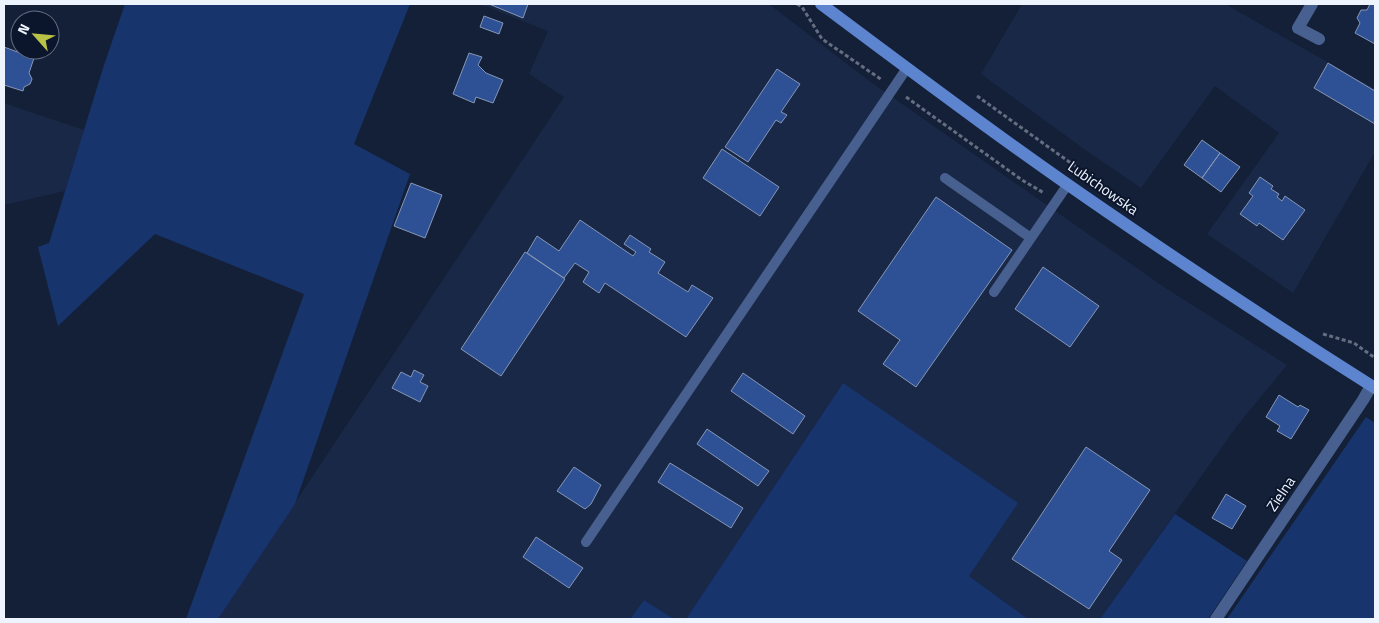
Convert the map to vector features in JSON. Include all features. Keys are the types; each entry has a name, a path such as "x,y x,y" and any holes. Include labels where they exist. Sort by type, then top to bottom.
{"street":[{"name":"Lubichowska","path":"821,4 1068,184 1297,339 1373,387"},
{"path":"1312,4 1298,28 1319,39"},
{"name":"Zielna","path":"1216,619 1373,387"}],"lane":[{"path":"586,542 907,68"},
{"path":"945,178 1031,238"},
{"path":"994,292 1068,184"}],"path":[{"path":"797,4 802,7 822,39 893,88"},
{"path":"973,94 1111,192"},
{"path":"1322,334 1354,343 1375,358"}],"shaded area":[{"path":"125,4 410,4 354,144 410,174 295,504 218,619 186,619 304,294 155,234 58,326 38,247 49,243 104,65"},
{"path":"480,4 769,4 868,80 1164,287 1287,365 1237,426 1100,619 1028,619 969,576 843,383 686,619 674,619 644,600 630,619 218,619 564,97 529,74 548,31"},
{"path":"1022,4 1225,4 1375,89 1375,152 1293,293 1207,234 1279,133 1215,86 1141,188 981,74"},
{"path":"4,103 84,130 65,191 4,205"},
{"path":"843,383 1018,503 969,576 1028,619 686,619"},
{"path":"1366,417 1375,423 1375,619 1227,619"},
{"path":"1175,514 1247,561 1208,619 1100,619"},
{"path":"644,600 674,619 630,619"}],"building":[{"path":"489,4 528,4 523,18"},
{"path":"1370,4 1375,4 1375,44 1355,33 1360,23 1357,18 1361,10 1367,10"},
{"path":"484,16 503,23 499,34 480,27"},
{"path":"4,47 10,49 10,60 33,60 29,73 32,79 30,84 24,87 23,91 4,85"},
{"path":"469,53 482,57 478,65 486,73 503,80 493,103 476,97 474,103 453,94"},
{"path":"1328,63 1375,91 1375,124 1314,88"},
{"path":"777,69 800,84 781,112 787,115 781,123 776,120 748,162 725,147"},
{"path":"1202,140 1220,153 1202,178 1184,165"},
{"path":"722,149 779,187 760,216 703,178"},
{"path":"1220,153 1240,167 1221,192 1202,178"},
{"path":"1260,177 1273,186 1271,189 1279,194 1277,197 1282,201 1285,196 1305,210 1283,240 1259,223 1257,226 1240,214 1253,196 1249,193"},
{"path":"411,183 442,195 425,238 394,226"},
{"path":"936,197 1012,250 916,387 883,364 900,340 858,311"},
{"path":"580,220 633,256 636,252 624,244 630,235 651,249 649,252 665,262 658,273 688,292 692,285 713,298 686,337 605,283 599,293 583,282 589,272 575,263 564,278 527,253 537,236 559,251"},
{"path":"525,252 565,279 501,376 461,349"},
{"path":"1043,267 1099,306 1070,347 1015,309"},
{"path":"414,370 424,375 420,382 428,386 420,402 392,388 401,372 411,377"},
{"path":"743,373 805,416 793,434 731,391"},
{"path":"1279,395 1298,407 1300,405 1309,410 1291,439 1277,431 1280,426 1266,417"},
{"path":"707,429 769,471 758,486 697,444"},
{"path":"1086,447 1150,490 1109,551 1122,560 1089,609 1012,559"},
{"path":"670,463 743,508 731,528 658,482"},
{"path":"574,467 601,485 591,504 585,509 557,491"},
{"path":"1226,494 1246,506 1232,529 1212,518"},
{"path":"536,537 583,568 569,588 523,557"}]}
